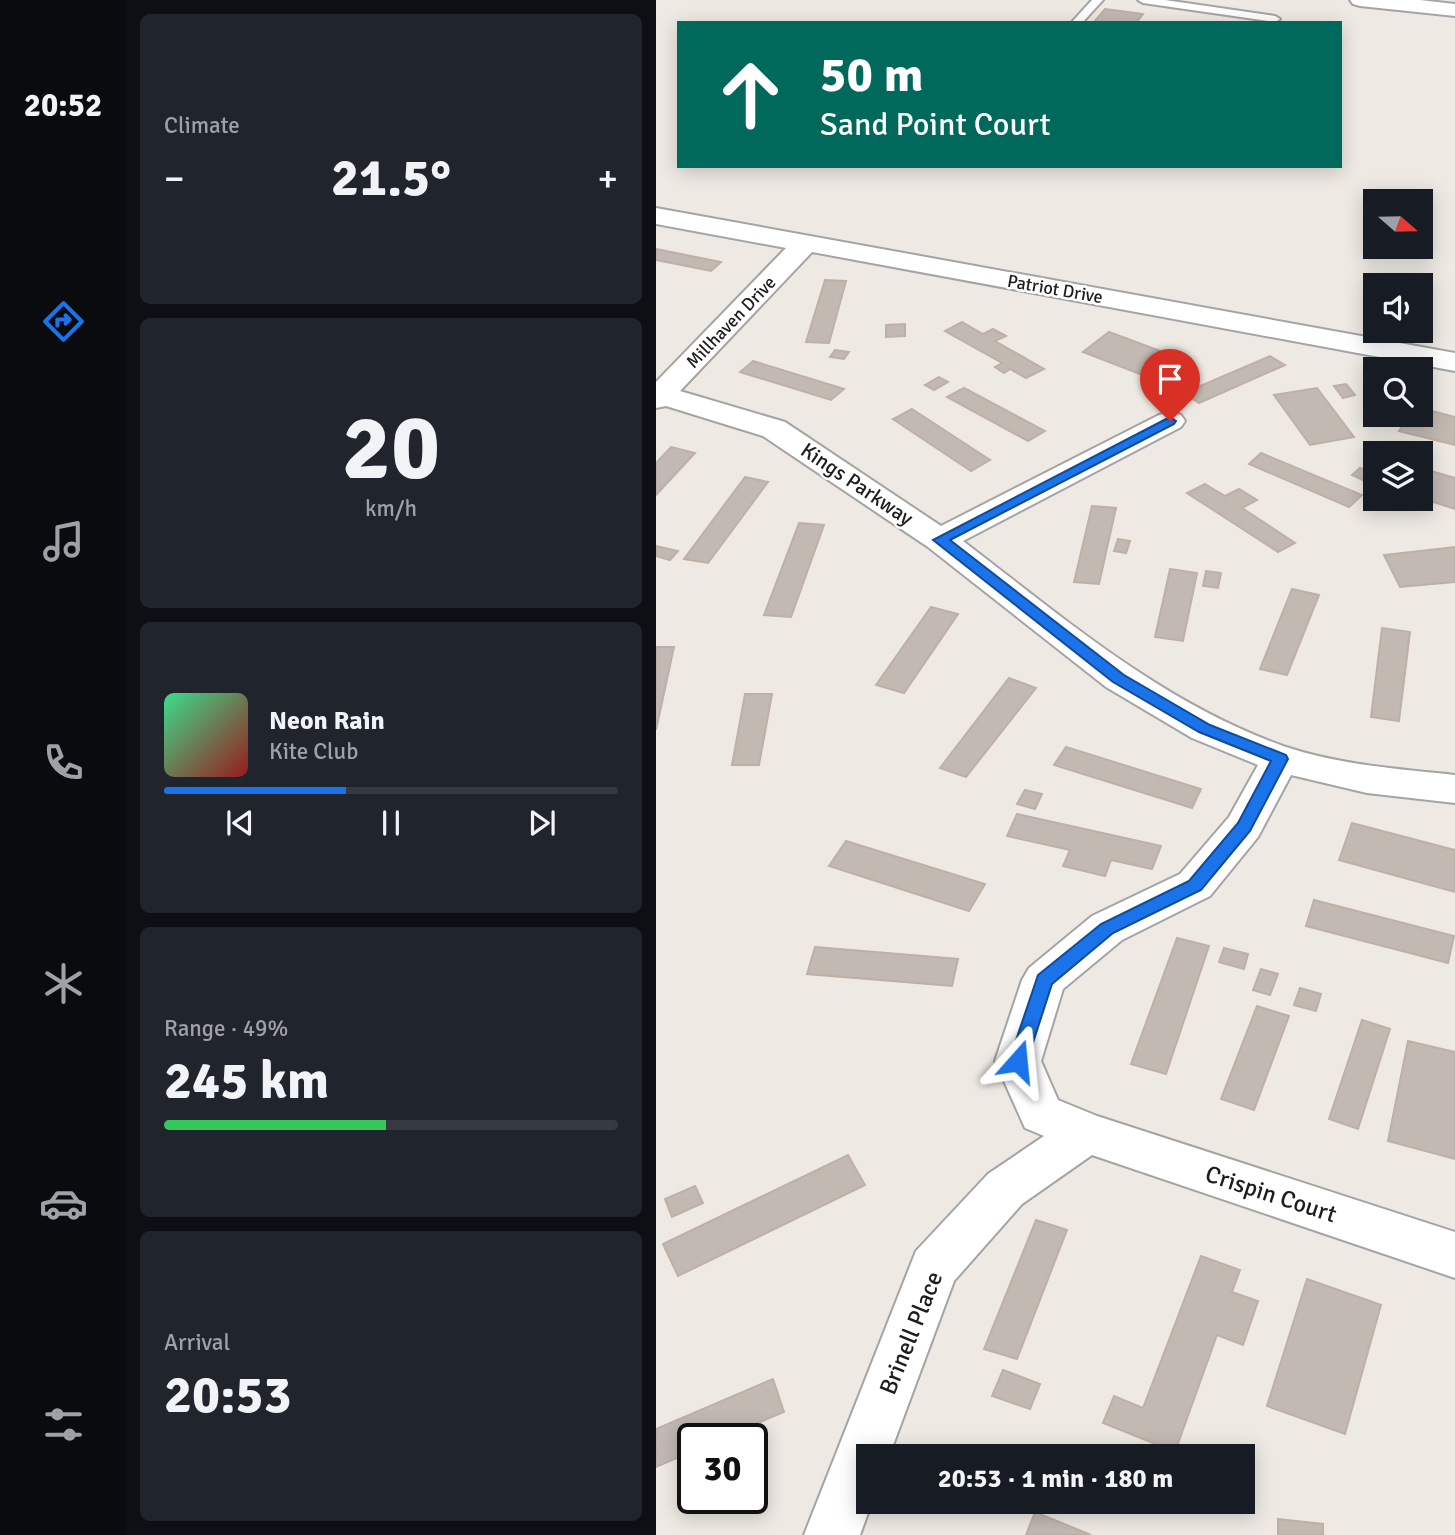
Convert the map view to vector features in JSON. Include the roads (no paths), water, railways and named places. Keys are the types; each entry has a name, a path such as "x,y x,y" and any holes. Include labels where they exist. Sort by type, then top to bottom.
{"street":[{"path":"1360,0 1455,10"},
{"name":"Patriot Drive","path":"656,216 1455,362"},
{"name":"Millhaven Drive","path":"658,395 805,244"},
{"name":"Kings Parkway","path":"658,395 774,429 940,540 1119,678 1205,729 1280,759 1367,779 1455,789"},
{"path":"940,540 1170,421"},
{"path":"1086,1133 1041,1114 1018,1061 1044,980 1107,928 1195,885 1244,827 1280,759"},
{"name":"Crispin Court","path":"1086,1133 1455,1255"},
{"name":"Brinell Place","path":"832,1535 934,1267 1005,1189 1086,1133"}],"lane":[{"path":"1078,21 1098,0"},
{"path":"1143,0 1275,19"}]}
